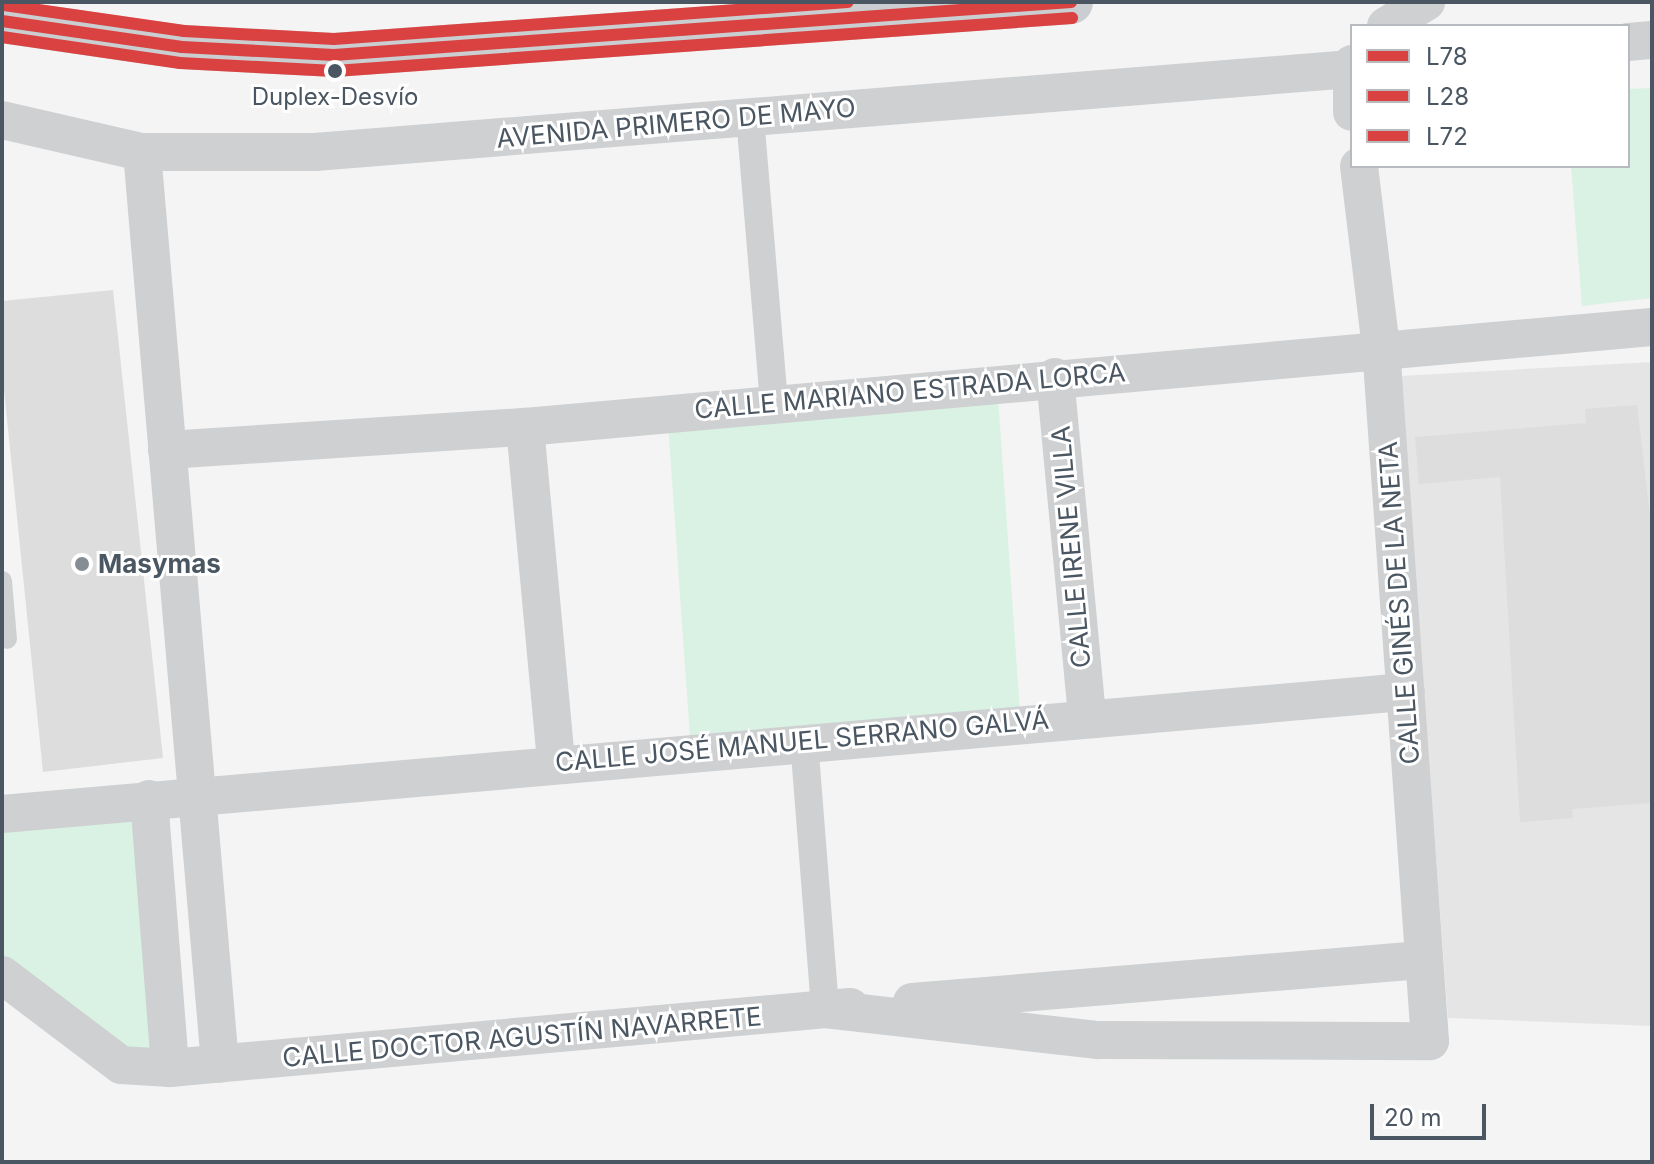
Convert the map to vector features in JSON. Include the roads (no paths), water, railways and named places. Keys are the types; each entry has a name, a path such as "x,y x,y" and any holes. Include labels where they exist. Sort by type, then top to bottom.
{"main road":[{"path":"2,21 182,47 334,55 1071,2"}],"street":[{"path":"1389,24 1426,2"},
{"path":"1630,42 1652,40"},
{"name":"AVENIDA PRIMERO DE MAYO","path":"2,120 142,152 315,152 1350,67"},
{"path":"750,117 774,404"},
{"path":"142,152 220,1064"},
{"name":"CALLE GINÉS DE LA NETA","path":"1359,168 1381,348 1406,692 1421,960 1430,1041"},
{"name":"CALLE MARIANO ESTRADA LORCA","path":"167,450 525,427 1381,348 1652,327"},
{"name":"CALLE IRENE VILLA","path":"1055,377 1087,717"},
{"path":"525,427 556,763"},
{"name":"CALLE JOSÉ MANUEL SERRANO GALVÁ","path":"2,814 804,741 1406,692"},
{"path":"804,741 825,1009"},
{"path":"149,799 170,1068"},
{"name":"CALLE DOCTOR AGUSTÍN NAVARRETE","path":"2,975 121,1065 170,1068 825,1009 1421,960"},
{"name":"CALLE DOCTOR AGUSTÍN NAVARRETE","path":"825,1009 1098,1040 1430,1041"}],"lane":[{"path":"2,581 7,639"}],"place":[{"name":"Duplex-Desvío","path":"335,71"},
{"name":"Masymas","path":"82,564"}]}
